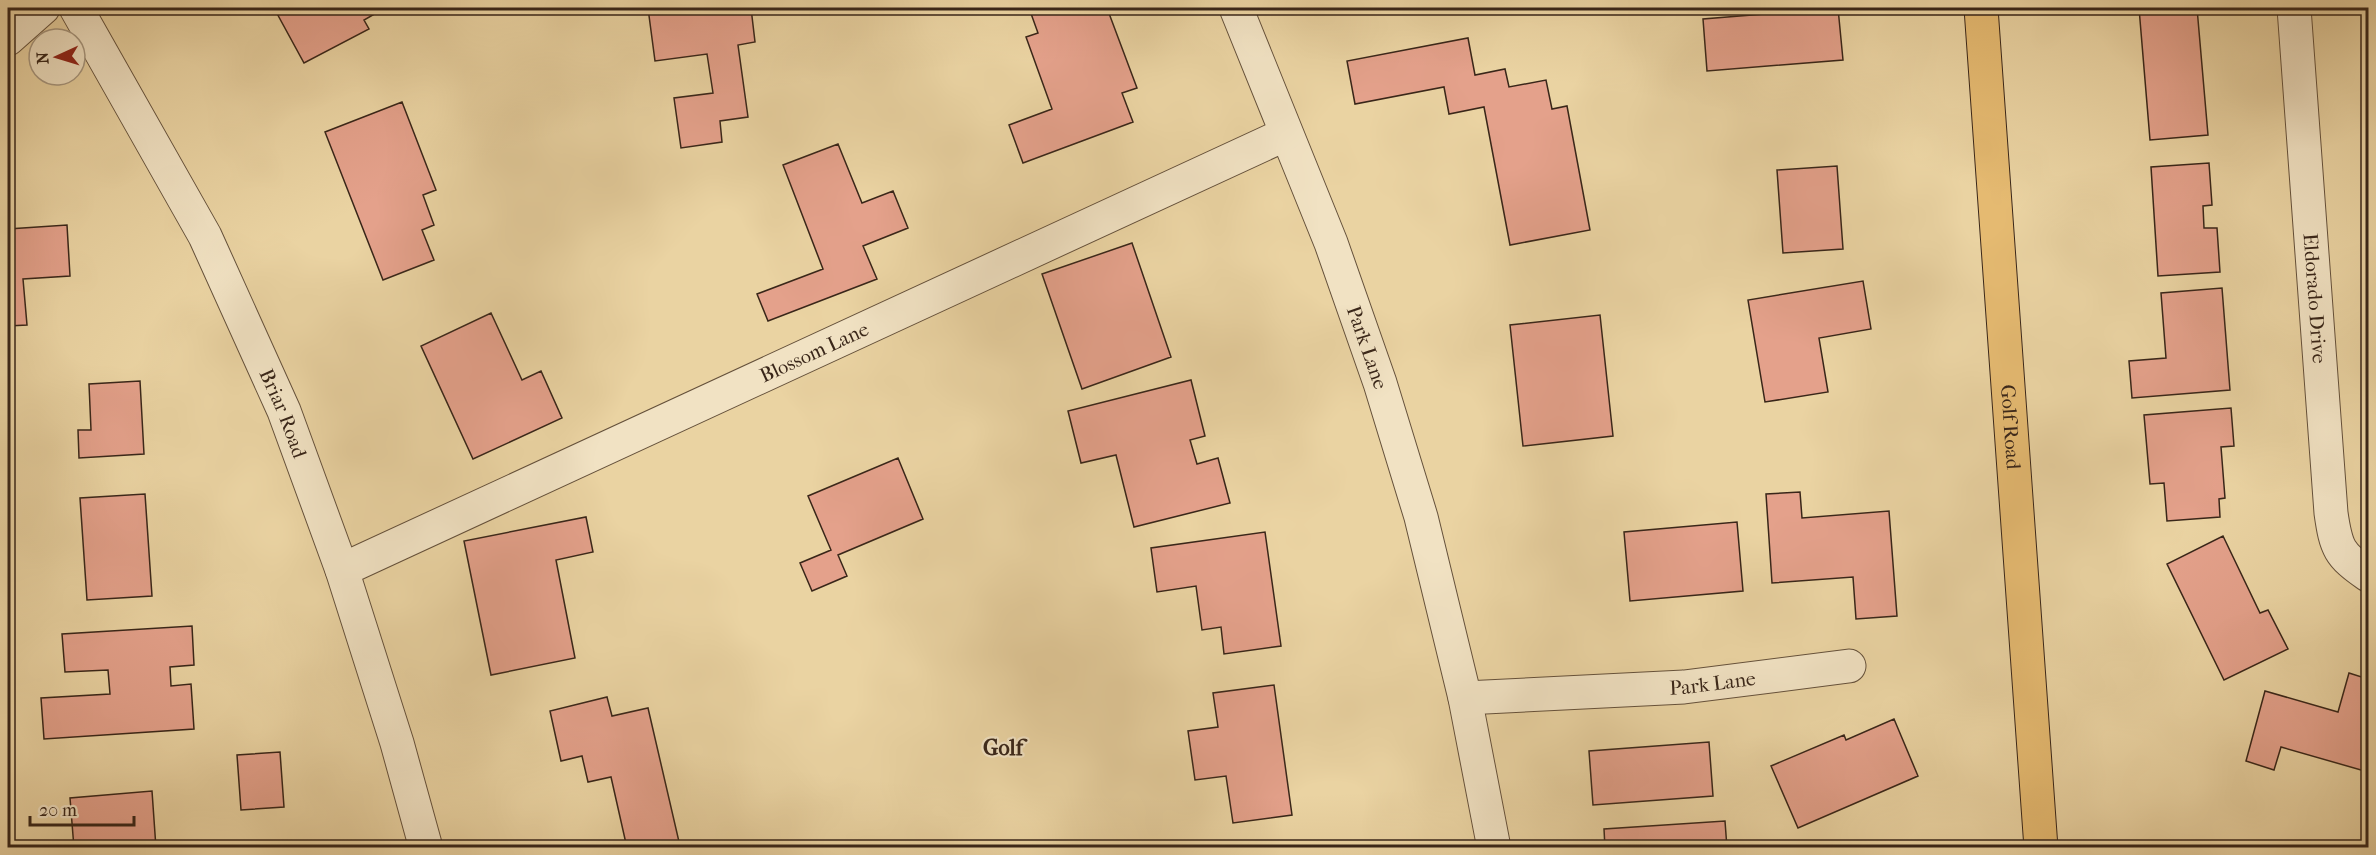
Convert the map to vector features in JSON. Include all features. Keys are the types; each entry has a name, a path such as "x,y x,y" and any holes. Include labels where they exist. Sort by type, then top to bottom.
{"main road":[{"name":"Golf Road","path":"1981,8 2041,848"}],"street":[{"path":"8,39 43,8"},
{"name":"Briar Road","path":"76,8 205,236 284,411 342,570 397,743 426,848"},
{"name":"Park Lane","path":"1236,8 1331,243 1380,383 1421,517 1465,698 1494,848"},
{"name":"Eldorado Drive","path":"2294,8 2334,537 2344,557 2368,575"},
{"name":"Blossom Lane","path":"342,570 1287,134"},
{"name":"Park Lane","path":"1465,698 1684,687 1849,666"}],"building":[{"path":"274,8 385,8 364,20 369,29 304,63"},
{"path":"648,8 751,8 755,42 738,45 748,117 720,121 722,142 681,148 674,98 713,93 707,54 655,61"},
{"path":"1029,8 1107,8 1137,88 1122,93 1133,122 1023,163 1009,125 1052,109 1026,37 1038,33"},
{"path":"1838,8 1843,60 1707,71 1703,19"},
{"path":"2139,8 2197,8 2208,135 2150,140"},
{"path":"1468,38 1475,75 1505,69 1509,87 1546,80 1552,109 1567,106 1590,230 1510,245 1484,107 1449,114 1444,87 1355,104 1347,61"},
{"path":"402,102 436,190 423,195 434,225 422,230 434,260 383,280 325,132"},
{"path":"838,144 862,203 893,191 908,228 863,246 877,279 768,321 757,294 823,269 783,165"},
{"path":"2209,163 2212,205 2203,206 2204,228 2217,228 2220,272 2158,276 2151,167"},
{"path":"1837,166 1843,249 1783,253 1777,170"},
{"path":"67,225 70,276 23,279 27,325 8,326 8,229"},
{"path":"1132,243 1171,357 1082,389 1042,274"},
{"path":"1863,281 1871,329 1819,338 1828,392 1765,402 1748,300"},
{"path":"2222,288 2230,390 2132,398 2129,361 2166,358 2161,293"},
{"path":"491,313 522,380 541,371 562,418 473,459 421,346"},
{"path":"1600,315 1613,436 1523,446 1510,325"},
{"path":"1191,380 1205,436 1190,440 1197,464 1218,458 1230,503 1134,527 1116,455 1081,463 1068,411"},
{"path":"140,381 144,454 79,458 78,430 91,430 89,384"},
{"path":"2231,408 2234,446 2221,447 2225,498 2219,499 2220,517 2167,521 2164,483 2150,484 2144,415"},
{"path":"898,458 923,519 838,555 847,576 812,591 800,563 831,550 808,496"},
{"path":"1800,492 1802,518 1889,511 1897,616 1856,619 1853,577 1772,583 1766,494"},
{"path":"145,494 152,596 87,600 80,498"},
{"path":"586,517 593,552 556,560 575,658 491,675 464,541"},
{"path":"1737,522 1743,591 1630,601 1624,532"},
{"path":"1265,532 1281,646 1224,654 1221,627 1202,630 1196,586 1157,592 1151,548"},
{"path":"2223,536 2260,613 2268,610 2288,649 2224,680 2167,564"},
{"path":"192,626 194,665 170,667 171,686 191,684 194,729 44,739 41,698 110,694 108,670 65,672 62,634"},
{"path":"2349,673 2368,679 2368,772 2281,747 2274,770 2246,761 2265,691 2338,712"},
{"path":"1274,685 1292,815 1233,823 1226,776 1195,780 1188,731 1218,727 1213,693"},
{"path":"607,697 612,716 648,708 680,846 627,848 611,777 588,782 582,756 561,761 550,711"},
{"path":"1894,719 1918,776 1798,828 1771,766 1844,735 1846,740"},
{"path":"1709,742 1713,796 1593,805 1589,751"},
{"path":"280,752 284,807 241,810 237,755"},
{"path":"152,791 156,848 74,848 70,798"},
{"path":"1725,821 1727,848 1605,848 1604,829"},
{"path":"1312,842 1313,848 1263,848"}],"district":[{"name":"Golf","path":"1003,747"}]}
